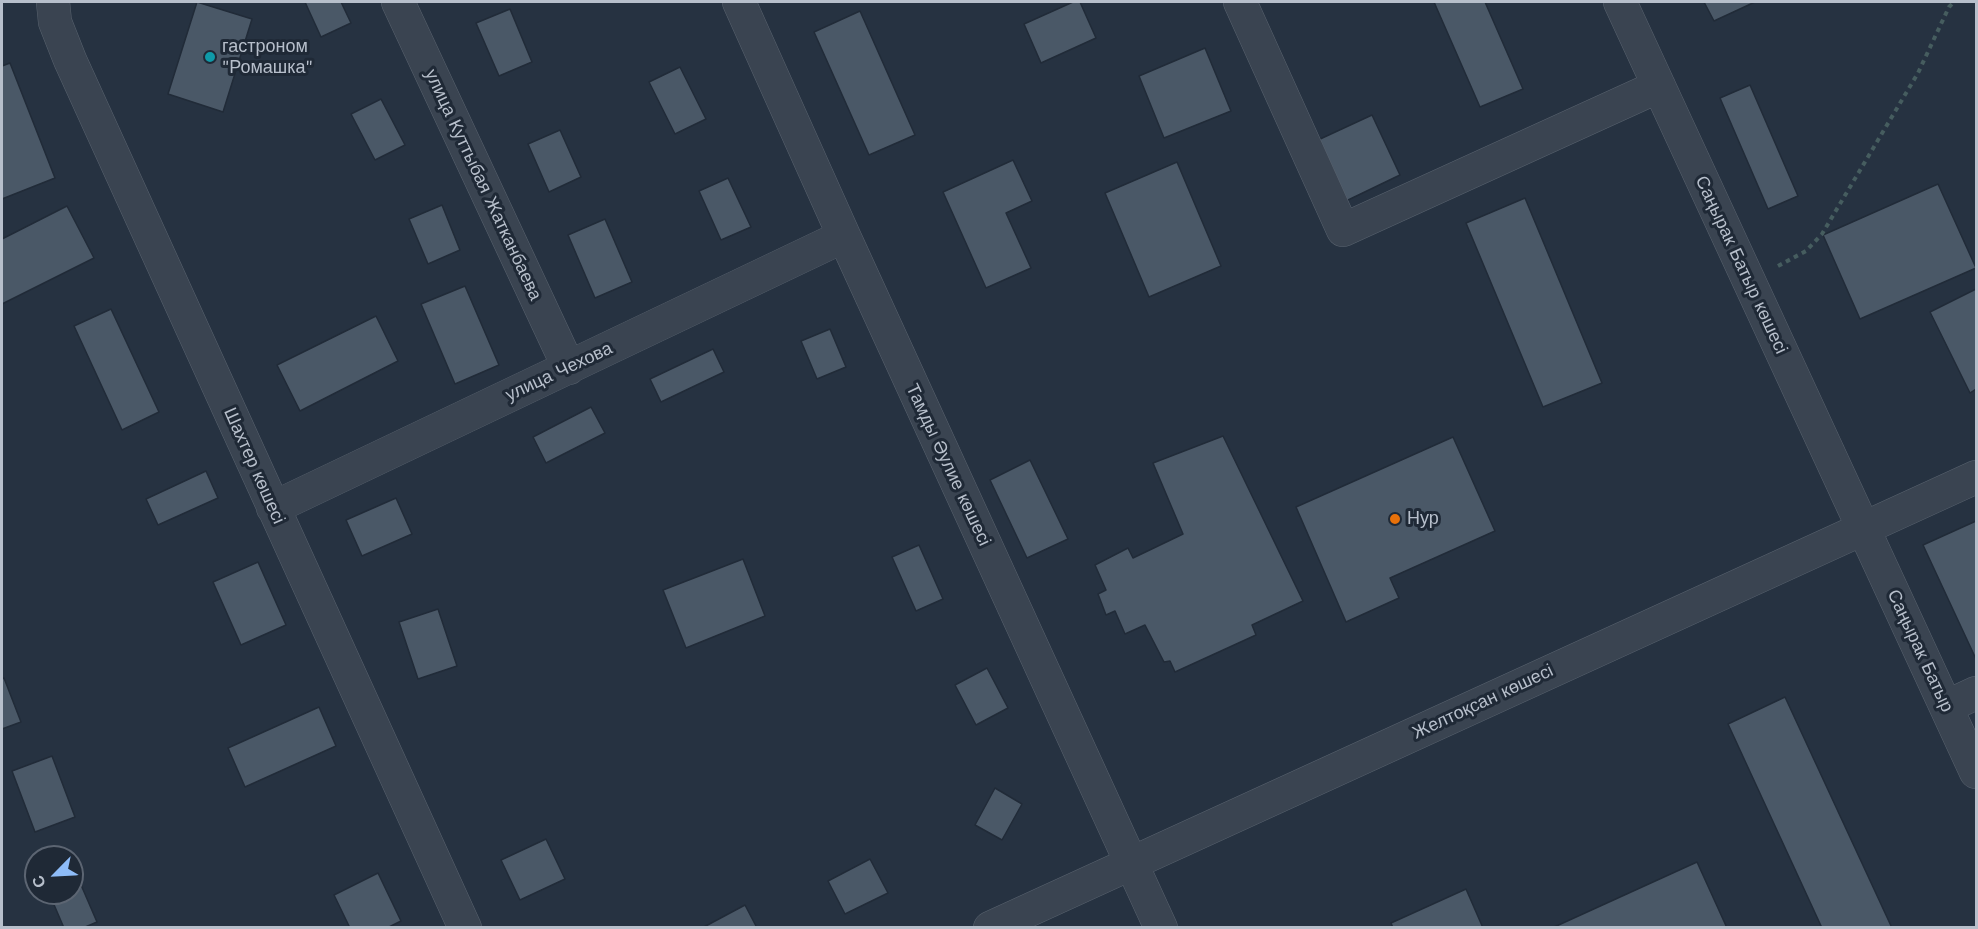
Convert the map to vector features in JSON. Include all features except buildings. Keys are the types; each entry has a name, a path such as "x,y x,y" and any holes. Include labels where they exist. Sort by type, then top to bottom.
{"street":[{"name":"Шахтер көшесі","path":"53,2 55,22 70,60 465,927"},
{"name":"улица Куттыбая Жатканбаева","path":"398,2 568,368"},
{"path":"1240,2 1343,230 1659,86"},
{"name":"Саңырак Батыр көшесі","path":"1620,2 1863,529"},
{"name":"Тамды Әулие көшесі","path":"744,3 844,236 1161,927"},
{"name":"улица Чехова","path":"273,508 844,236"},
{"name":"Желтоқсан көшесі","path":"990,927 1977,477"},
{"name":"Саңырак Батыр","path":"1863,529 1977,772"},
{"path":"1946,707 1977,693"}],"path":[{"path":"1749,282 1806,252 1822,234 1917,73 1948,7 1954,2"}],"place":[{"name":"гастроном \"Ромашка\"","path":"210,57"},
{"name":"Нур","path":"1395,519"}]}
